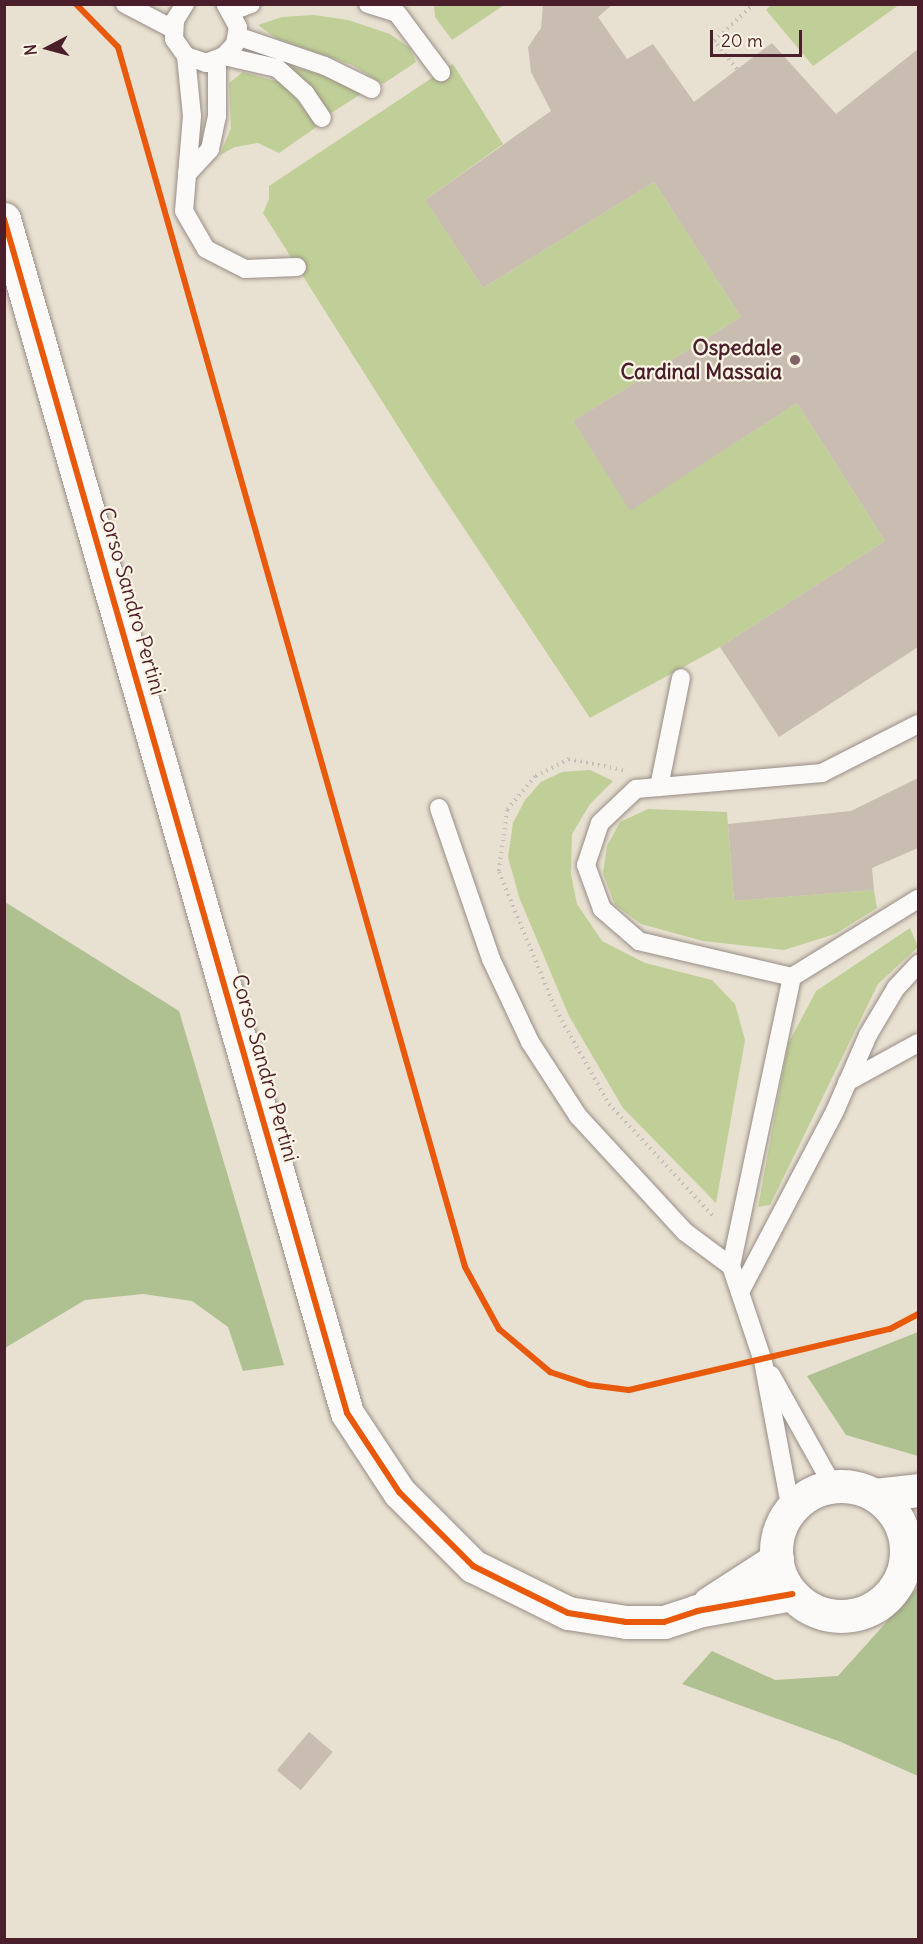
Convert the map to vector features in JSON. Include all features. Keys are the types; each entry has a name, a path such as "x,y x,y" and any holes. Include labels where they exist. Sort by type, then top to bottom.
{"street":[{"name":"Corso Sandro Pertini","path":"4,219 347,1413 399,1492 473,1566 568,1613 635,1622 664,1622 697,1611 792,1594"},
{"path":"833,1486 855,1487 875,1495 890,1507 912,1533 899,1583 886,1599 868,1611 849,1616 828,1615 808,1608 792,1594 782,1578 777,1559 777,1541 790,1510 802,1498 833,1486"},
{"path":"875,1495 918,1490"},
{"name":"Corso Sandro Pertini","path":"697,1611 777,1559"}],"lane":[{"path":"125,4 173,29"},
{"path":"185,4 178,12 173,29 174,39 186,56 192,116 184,211 206,249 245,269 297,267"},
{"path":"237,36 228,8 251,4"},
{"path":"368,4 397,13 441,72"},
{"path":"187,174 210,149 217,116 221,58 237,36"},
{"path":"237,36 315,62 372,89"},
{"path":"186,56 206,63 221,58 277,68 305,93 322,118"},
{"path":"659,787 681,678"},
{"path":"918,724 822,773 636,789 600,823 586,865 603,909 639,941 792,976 918,898"},
{"path":"440,808 492,959 530,1042 578,1116 685,1232 731,1266"},
{"path":"740,1292 847,1082 868,1035 896,988 918,964"},
{"path":"790,1510 763,1361 731,1266 792,976"},
{"path":"847,1082 918,1043"},
{"path":"763,1361 833,1486"}],"path":[{"path":"737,69 714,41 754,4"},
{"path":"659,787 614,766 569,759 536,776 507,810 499,872 556,1010 609,1104 736,1241"}],"green space":[{"path":"434,4 504,5 452,40 435,17"},
{"path":"771,5 899,5 813,66 766,10"},
{"path":"314,15 348,20 390,34 410,48 416,62 383,84 352,65 277,39 258,25 282,17"},
{"path":"453,64 503,144 425,200 483,288 654,182 741,317 573,421 630,510 797,403 885,541 720,647 590,718 430,477 263,213 269,199 269,186"},
{"path":"291,66 336,79 364,92 328,115"},
{"path":"243,72 283,83 318,126 279,153 258,143 235,147 220,155 231,128 229,83"},
{"path":"590,770 613,781 590,804 572,834 571,874 577,904 602,941 645,963 712,980 735,1004 745,1040 716,1203 623,1108 569,1016 519,897 508,857 513,823 525,800 541,782 562,772"},
{"path":"648,809 727,812 734,901 874,890 877,908 835,934 784,950 703,941 641,924 615,905 603,873 607,846 620,822"},
{"path":"5,902 179,1011 284,1365 243,1371 228,1327 192,1301 143,1294 85,1300 5,1348"},
{"path":"910,928 918,947 878,984 770,1205 758,1207 788,1044 816,991"},
{"path":"918,1332 918,1456 846,1435 807,1376"},
{"path":"918,1587 918,1776 841,1742 682,1684 712,1651 775,1680 838,1676"}],"building":[{"name":"Ospedale Cardinal Massaia","path":"543,4 613,4 598,17 627,59 653,44 694,102 772,43 836,114 918,49 918,647 779,737 720,647 885,541 797,403 630,511 573,421 741,317 654,182 483,288 425,200 551,111 531,72 528,47 541,28"},
{"path":"918,778 918,848 872,868 874,890 734,901 728,824 851,811"},
{"path":"309,1732 333,1752 301,1790 277,1770"}],"cycle path":[{"path":"76,4 118,47 465,1267 499,1329 550,1372 589,1385 629,1390 890,1329 918,1314"},
{"path":"4,219 347,1413 399,1492 473,1566 568,1613 626,1622 664,1622 697,1611 792,1594"}],"place":[{"name":"Ospedale Cardinal Massaia","path":"795,360"}]}
